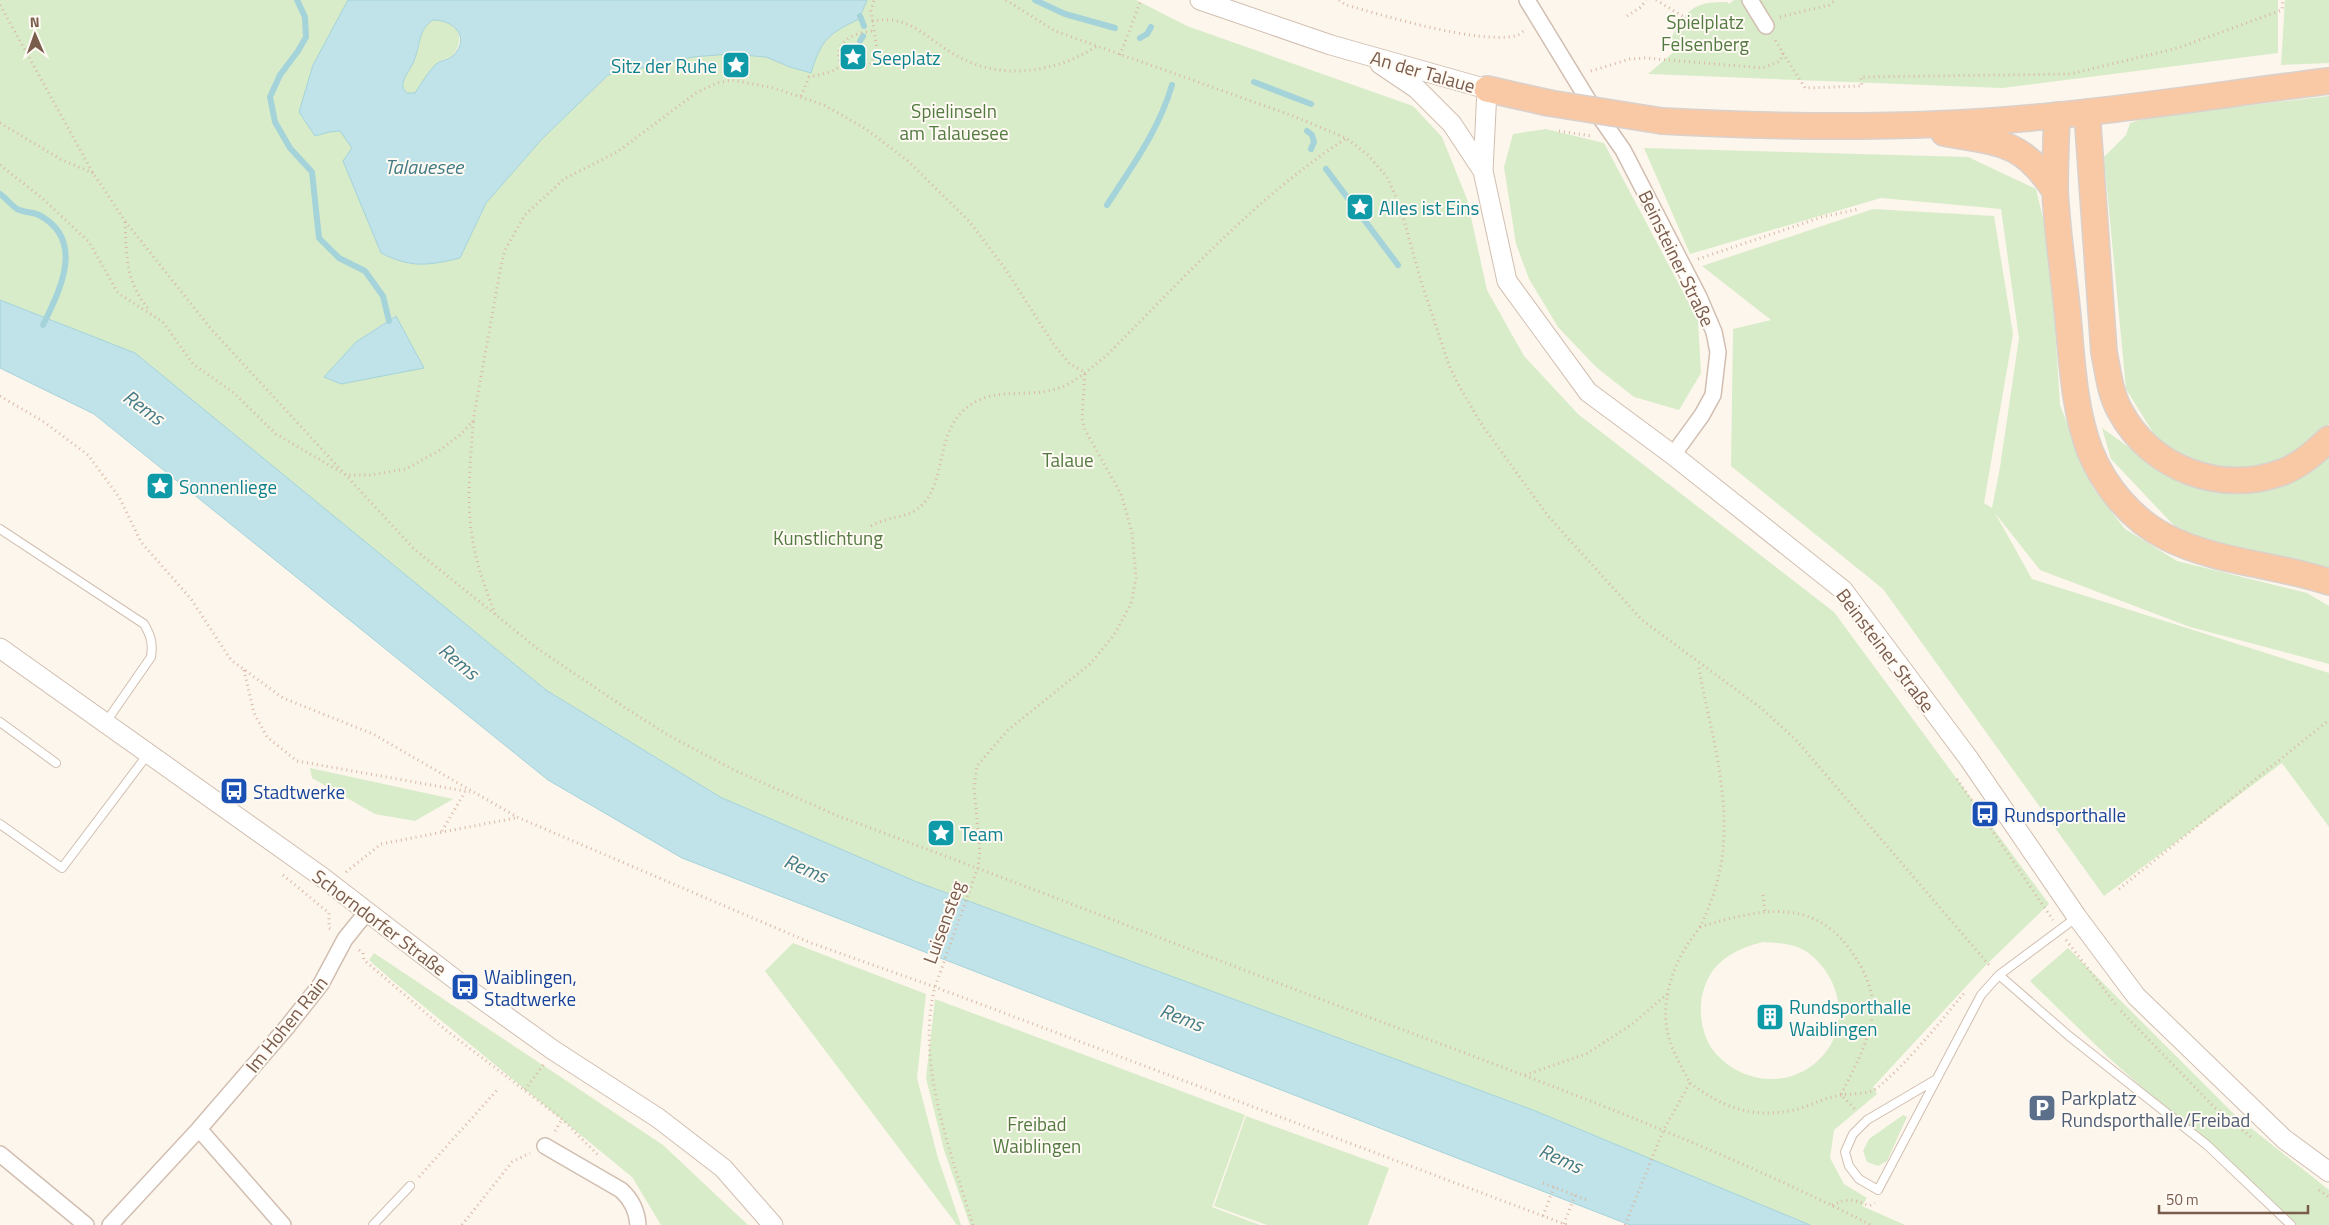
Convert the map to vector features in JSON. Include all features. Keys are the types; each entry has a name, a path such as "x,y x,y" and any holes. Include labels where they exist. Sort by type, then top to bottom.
{"highway":[{"path":"1487,89 1549,103 1662,121 1738,125 1901,125 1939,124 2087,112 2329,81"},
{"path":"2087,112 2104,352 2110,384 2119,410 2134,432 2153,452 2175,466 2200,476 2227,480 2255,479 2284,472 2308,458 2329,438"},
{"path":"2057,114 2055,191 2073,372 2079,412 2090,450 2110,488 2140,520 2164,537 2227,559 2310,576 2329,582"},
{"path":"1901,125 1995,142 2018,150 2041,169 2055,191"}],"street":[{"name":"An der Talaue","path":"1200,0 1364,54 1487,89 1484,171 1507,281 1588,392 1673,455"},
{"name":"Beinsteiner Straße","path":"1527,0 1588,100 1623,150 1714,332 1718,352 1713,395 1702,415 1673,455 1843,590 1969,759 2077,917 2136,996 2284,1139 2329,1172"},
{"path":"1750,0 1766,26"},
{"path":"1364,54 1417,88 1452,124 1484,171"},
{"name":"Schorndorfer Straße","path":"0,648 322,877 366,913 553,1050 658,1118 722,1168 773,1225"},
{"name":"Im Hohen Rain","path":"110,1225 199,1129 321,984 345,939 366,913"},
{"path":"199,1129 283,1225"},
{"path":"545,1146 620,1190 630,1198 637,1215 638,1225"},
{"path":"0,1154 86,1225"}],"lane":[{"path":"0,529 144,624 151,634 153,645 151,657 104,723"},
{"path":"0,722 56,762"},
{"path":"0,824 62,868 148,754"},
{"path":"1935,1080 1867,1120 1853,1134 1845,1152 1849,1166 1860,1179 1878,1190 1981,995 1999,975 2077,917"},
{"path":"1999,975 2069,1036 2207,1145 2291,1225"},
{"path":"373,1225 410,1186"}],"path":[{"path":"801,96 809,77 831,72 840,66 860,68 870,65 877,50 871,11 874,0"},
{"path":"1006,0 1055,31 1293,116 1346,138 1368,154 1388,177 1400,206 1421,282 1449,365 1482,425 1548,516 1616,594 1642,620 1698,664 1761,708 1796,740 1988,965 1999,975"},
{"path":"1120,55 1142,0"},
{"path":"1339,0 1346,5 1399,20 1490,37 1517,36 1539,18"},
{"path":"1627,16 1641,7 1646,0"},
{"path":"1656,0 1684,17"},
{"path":"1836,0 1829,5 1782,16 1766,26 1804,88 1862,86 1861,77 2070,74 2178,48 2282,10 2283,0"},
{"path":"0,5 93,173 124,221 210,329 414,549 497,618 624,707 668,734 734,770 838,816 978,867 1525,1075 1663,1131 1831,1205 1871,1225"},
{"path":"872,20 894,19 906,22 956,56 976,66 997,71 1018,72 1043,68 1083,55 1096,46"},
{"path":"840,66 838,54 844,40 855,34 873,31"},
{"path":"1608,66 1630,59 1645,58 1762,68 1780,61 1783,53"},
{"path":"497,618 480,571 472,536 470,493 473,421 505,250 525,215 564,179 617,152 696,93 716,83 732,80 747,82 801,96 838,112 866,129 929,180 969,221 1004,266 1054,345 1070,364 1085,372"},
{"path":"0,123 62,160 93,173"},
{"path":"1559,131 1615,139"},
{"path":"871,526 880,520 912,512 923,504 931,490 951,426 964,410 982,399 1002,393 1046,391 1064,386 1085,372 1106,356 1275,190 1305,166 1346,138"},
{"path":"0,166 42,198 89,242 118,293 130,303 151,312"},
{"path":"1682,266 1759,238 1859,208"},
{"path":"124,221 128,266 132,285 151,312 163,322 193,364 234,393 276,434 346,475 370,475 406,469 440,450 460,435 473,421"},
{"name":"Luisensteg","path":"973,1225 945,1130 933,1077 929,1030 930,1004 935,987 978,867 980,852 974,788 977,766 1008,730 1091,664 1114,635 1131,604 1136,578 1132,532 1121,494 1085,430 1082,418 1085,372"},
{"path":"0,396 44,422 88,455 119,497 141,542 191,599 231,660 283,698 373,734 517,817 811,943 935,987 1565,1225 1575,1195"},
{"path":"1698,664 1721,786 1723,848 1710,905 1700,927 1685,948 1667,994 1665,1016 1669,1039 1690,1083 1714,1101 1755,1112 1790,1111 1823,1099 1876,1089 1907,1058 1969,988"},
{"path":"244,670 254,713 267,737 297,761 473,793"},
{"path":"2119,889 2329,720"},
{"path":"442,832 465,792"},
{"path":"352,877 345,871 381,844 517,817"},
{"path":"1763,895 1765,911"},
{"path":"1700,927 1741,915 1765,911 1789,912 1828,925 1840,936 1862,969 1869,987 1873,1008 1871,1023 1862,1053 1841,1095"},
{"path":"345,939 364,953 364,960 442,1028 562,1119 603,1160"},
{"path":"1525,1075 1586,1054 1631,1025 1667,994"},
{"path":"525,1090 542,1066"},
{"path":"1624,1225 1663,1131 1690,1083"},
{"path":"410,1186 498,1090"},
{"path":"1841,1095 1867,1120"},
{"path":"462,1225 512,1162 545,1146"},
{"path":"1543,1183 1587,1200"},
{"path":"1543,1216 1554,1187"},
{"path":"1831,1205 1841,1200 1853,1199 1869,1206 1880,1200"}],"green space":[{"name":"Talaue","path":"0,0 348,0 345,5 329,132 340,131 353,148 368,220 381,253 401,261 428,264 460,258 486,203 542,139 608,75 693,57 730,54 766,57 811,73 822,45 840,29 859,19 867,0 1136,0 1187,26 1413,106 1442,137 1467,199 1487,290 1524,356 1578,414 1834,612 2049,904 1985,966 1873,1087 1877,1094 1834,1130 1830,1158 1844,1184 1867,1198 1862,1206 1905,1225 1810,1225 1533,1110 917,882 720,797 546,690 135,354 0,300","holes":["395,316 371,377 341,384 356,342","1763,942 1786,944 1807,952 1826,972 1833,983 1837,996 1838,1023 1835,1037 1828,1049 1817,1062 1804,1071 1789,1077 1759,1078 1730,1066 1717,1055 1710,1045 1704,1033 1701,1020 1703,993 1714,969 1733,954"]},
{"name":"Spielplatz Felsenberg","path":"1734,0 2278,0 2278,53 2002,88 1648,74 1675,51 1671,38 1682,20 1692,9 1715,2 1727,2 1729,4"},
{"path":"2285,0 2329,0 2329,63 2281,65"},
{"path":"433,20 449,23 458,31 459,42 457,49 452,57 442,60 415,93 406,93 403,86 404,80 414,61 422,32"},
{"path":"2329,96 2329,424 2286,460 2259,468 2224,470 2192,463 2162,447 2126,389 2104,157 2126,135 2130,123 2150,117"},
{"path":"1546,129 1604,143 1698,320 1701,373 1679,410 1634,397 1596,367 1558,327 1529,279 1516,244 1504,167 1513,134"},
{"path":"1644,148 1968,157 2036,189 2050,247 2060,405 2093,488 2125,529 2177,561 2307,593 2329,606 2329,664 2190,627 2040,570 1995,513 2032,579 2329,673 2329,827 2282,763 2104,896 1883,589 1731,466 1733,329 1771,320 1702,266 1873,209 1994,216 2013,334 1984,503 1992,508 2019,338 2001,209 1881,198 1690,254"},
{"path":"2102,428 2179,483 2215,486 2329,451 2329,569 2220,547 2182,534 2111,459"},
{"path":"310,768 453,799 415,821 375,814 312,778"},
{"path":"793,943 926,994 917,1078 938,1158 961,1225 957,1225 765,971"},
{"path":"2068,948 2236,1116 2329,1190 2329,1225 2297,1225 2109,1058 2030,981"},
{"path":"374,953 663,1145 748,1225 661,1225 632,1177 394,982 369,960"},
{"name":"Freibad Waiblingen","path":"935,999 1245,1115 1212,1207 1260,1225 970,1225 944,1150 926,1078"},
{"path":"1903,1115 1907,1117 1887,1161 1878,1166 1867,1162 1863,1151 1869,1139"},
{"path":"1246,1116 1389,1168 1368,1225 1267,1225 1214,1206"}],"water":[{"name":"Talauesee","path":"348,0 867,0 859,19 840,29 822,45 811,73 766,57 730,54 693,57 608,75 542,139 486,203 460,258 438,263 410,263 381,253 343,161 352,148 340,131 315,136 299,112 313,65","holes":["433,20 448,23 458,31 460,36 458,49 453,56 436,64 415,93 407,93 403,83 414,61 422,32"]},
{"name":"Rems","path":"0,300 135,353 546,690 720,797 917,882 1533,1110 1810,1225 1630,1225 682,858 548,780 94,414 0,368"},
{"path":"396,316 424,368 341,384 324,377 356,342"}],"waterway":[{"path":"297,0 305,17 306,37 280,75 270,97 275,122 290,148 312,172 319,238 339,258 365,271 383,296 389,321"},
{"path":"1035,0 1065,14 1115,28"},
{"path":"860,16 864,26"},
{"path":"1140,38 1147,34 1151,27"},
{"path":"860,41 863,36"},
{"path":"1254,82 1311,104"},
{"path":"1107,205 1152,132 1172,85"},
{"path":"1307,131 1312,135 1314,142 1311,149"},
{"path":"1326,169 1398,265"},
{"path":"0,194 17,209 39,215 53,225 62,238 65,252 62,281 43,325"}],"place":[{"name":"Seeplatz","path":"853,57"},
{"name":"Sitz der Ruhe","path":"736,65"},
{"name":"Alles ist Eins","path":"1360,207"},
{"name":"Sonnenliege","path":"160,486"},
{"name":"Stadtwerke","path":"234,791"},
{"name":"Rundsporthalle","path":"1985,814"},
{"name":"Team","path":"941,833"},
{"name":"Waiblingen, Stadtwerke","path":"465,987"},
{"name":"Rundsporthalle Waiblingen","path":"1770,1017"},
{"name":"Parkplatz Rundsporthalle/Freibad","path":"2042,1108"}],"park label":[{"name":"Spielinseln am Talauesee","path":"954,121"},
{"name":"Kunstlichtung","path":"828,537"}]}
